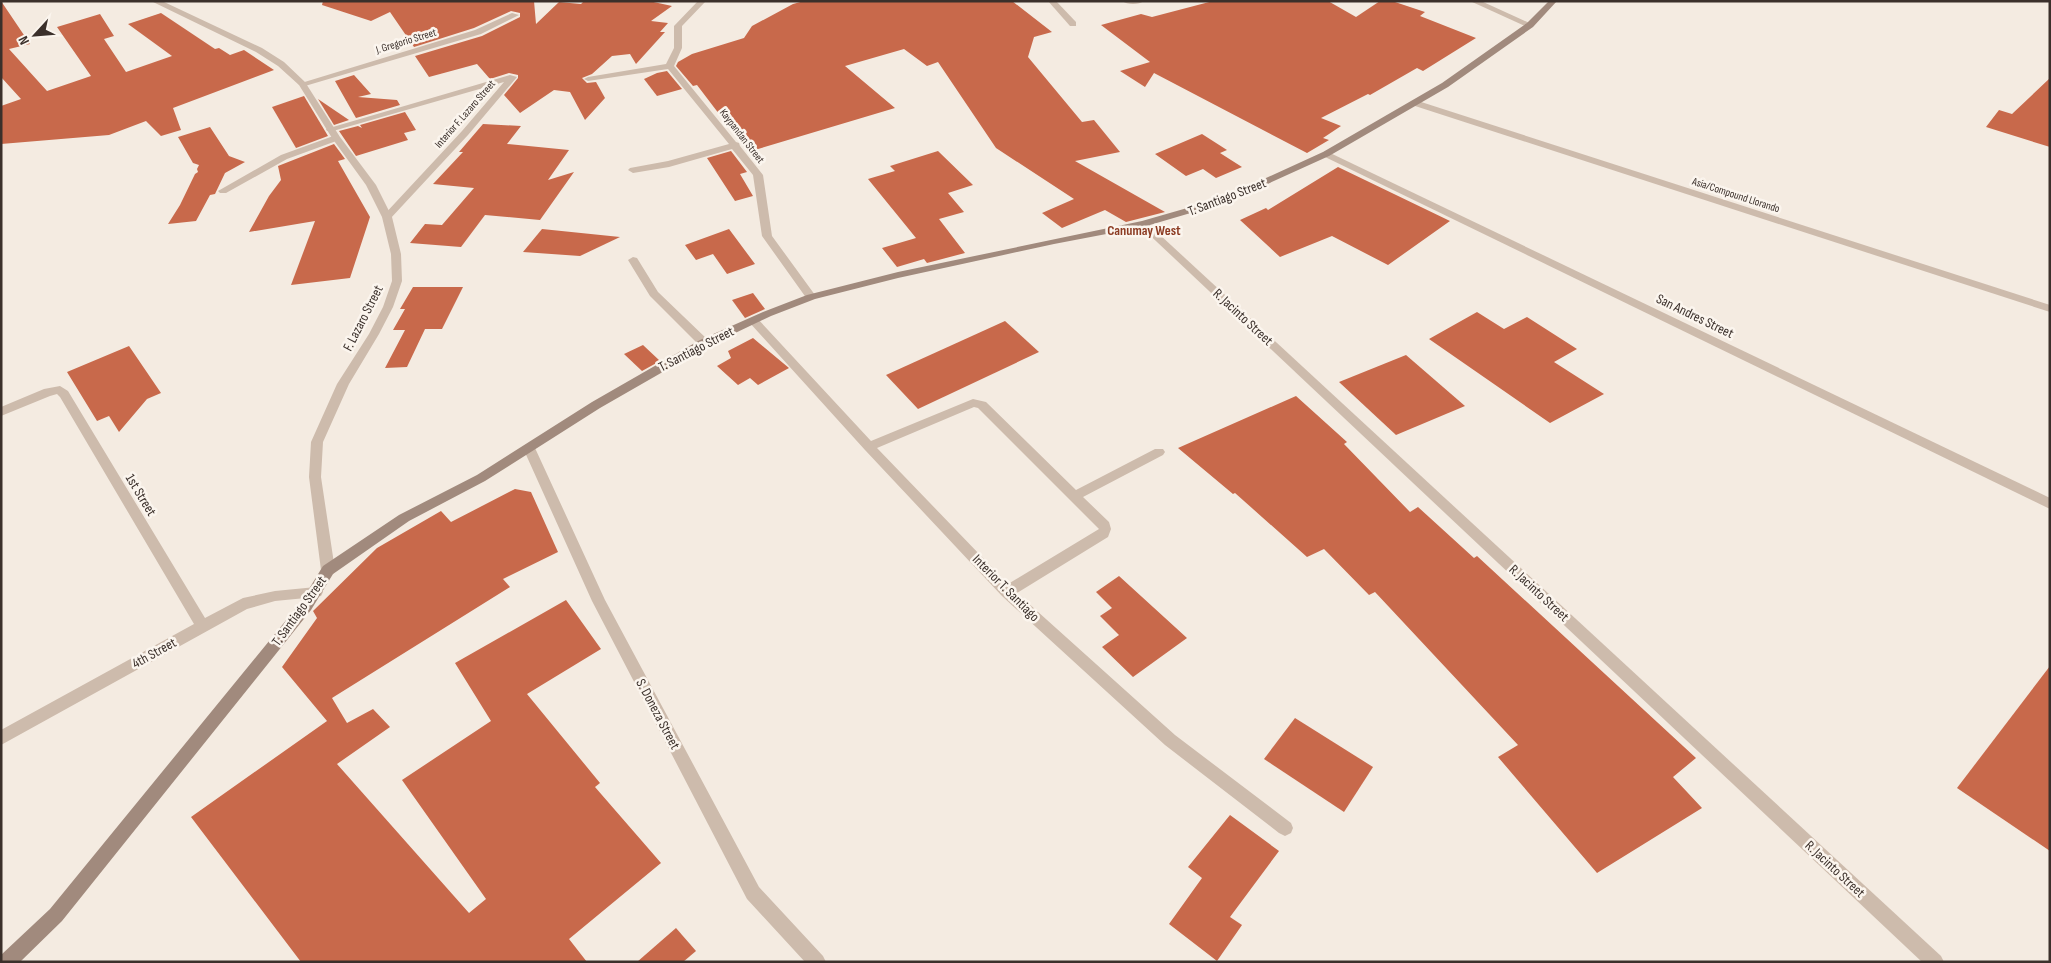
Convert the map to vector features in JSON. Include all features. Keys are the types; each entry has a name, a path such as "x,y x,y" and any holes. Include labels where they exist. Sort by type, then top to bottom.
{"main road":[{"name":"T. Santiago Street","path":"7,962 56,915 145,807 316,592 328,570 404,518 482,478 612,395 704,343 753,320 811,297 898,275 1143,224 1225,200 1326,154 1445,86 1530,25 1553,1"}],"street":[{"name":"F. Lazaro Street","path":"155,1 259,50 281,64 302,84 333,133 371,185 386,217 396,254 397,279 388,308 343,384 317,442 315,477 328,570"},
{"path":"588,79 670,66 671,60 678,48 678,26 702,1"},
{"path":"1052,1 1073,24"},
{"path":"1126,1 1140,1"},
{"path":"1474,1 1530,25"},
{"name":"J. Gregorio Street","path":"302,84 478,32 515,15"},
{"name":"Kaypandan Street","path":"670,66 736,145 758,175 767,236 811,297"},
{"name":"Interior F. Lazaro Street","path":"333,133 513,77 466,133 386,217"},
{"name":"Asia/Compound Llorando","path":"1415,103 2050,310"},
{"path":"223,191 284,157 333,133"},
{"path":"633,170 667,164 736,145"},
{"name":"San Andres Street","path":"1326,154 2050,504"},
{"name":"R. Jacinto Street","path":"1143,224 1935,962"},
{"path":"633,260 654,294 704,343"},
{"name":"Interior T. Santiago","path":"753,320 869,447 1007,592 1170,740 1286,828"},
{"name":"1st Street","path":"1,412 48,392 60,390 64,394 202,626"},
{"path":"869,447 973,402 982,405 1104,526 1104,533 1007,592"},
{"name":"S. Doneza Street","path":"529,448 599,601 753,893 817,962"},
{"path":"1074,496 1159,452"},
{"name":"4th Street","path":"2,734 243,604 275,596 316,592"}],"building":[{"path":"1,1 30,44 9,49 47,91 91,76 57,27 100,14 114,36 104,39 126,72 172,56 128,24 161,13 215,49 219,48 230,55 244,50 274,70 173,108 181,130 161,136 146,121 109,135 1,144 1,106 21,99 1,77"},
{"path":"323,1 534,1 536,24 559,2 581,4 584,1 649,1 672,6 651,21 668,23 660,32 665,32 636,64 630,54 612,56 592,74 582,78 587,83 596,82 605,98 585,120 570,92 554,90 520,113 504,95 518,78 518,75 509,73 490,79 477,64 429,77 415,56 482,36 520,17 520,13 511,11 474,28 414,47 390,12 371,21 322,5"},
{"path":"804,1 1012,1 1052,32 1034,37 1028,57 1082,122 1094,120 1120,152 1075,161 1165,212 1126,222 1105,210 1062,228 1042,213 1074,199 996,148 938,62 927,66 904,49 845,66 895,108 748,152 697,85 693,86 676,66 678,62 692,54 744,38 752,26 793,4"},
{"path":"1213,1 1328,1 1356,17 1380,1 1392,1 1425,12 1420,16 1476,38 1423,71 1417,68 1370,95 1368,94 1321,118 1341,126 1323,138 1329,140 1307,153 1154,73 1145,87 1120,71 1150,62 1101,25 1141,14 1152,17"},
{"path":"667,71 682,89 657,96 644,79"},
{"path":"354,75 371,94 358,97 397,100 400,105 356,118 335,81"},
{"path":"2050,78 2050,147 1986,127 1999,110 2012,114"},
{"path":"304,96 328,136 296,148 272,107"},
{"path":"318,99 349,120 334,125"},
{"path":"405,112 416,130 404,133 408,140 356,156 339,131 358,126 362,128 360,125"},
{"path":"483,124 521,126 507,144 569,150 548,180 574,172 540,220 485,215 461,247 410,243 425,224 442,225 474,188 433,184 463,152 459,152"},
{"path":"210,127 229,156 245,162 225,173 215,194 210,195 196,221 168,224 180,205 195,174 198,172 199,165 193,163 178,137"},
{"path":"1202,134 1227,150 1220,153 1242,167 1216,178 1203,169 1186,176 1155,154"},
{"path":"334,144 345,159 338,161 370,217 350,278 291,285 315,221 249,232 269,196 281,180 278,166"},
{"path":"731,151 747,172 740,174 753,196 735,201 707,158"},
{"path":"938,151 973,185 948,193 964,212 939,219 965,253 927,263 924,259 897,267 882,248 916,238 868,179 895,171 890,166"},
{"path":"1338,167 1450,221 1388,265 1332,236 1280,257 1240,220 1266,208 1268,210"},
{"path":"542,229 620,237 580,256 523,252"},
{"path":"729,229 755,264 727,274 713,254 696,260 685,245"},
{"path":"413,287 463,287 442,329 425,329 407,367 385,368 405,330 393,330 405,309 400,309"},
{"path":"753,293 765,309 745,318 732,300"},
{"path":"1477,312 1504,329 1527,317 1577,349 1554,362 1604,394 1550,423 1429,339"},
{"path":"1005,321 1039,352 918,409 886,375"},
{"path":"753,338 789,368 758,385 750,378 738,385 717,366 731,358 728,351"},
{"path":"643,345 660,361 642,371 624,354"},
{"path":"129,346 161,393 147,399 119,432 109,416 97,421 67,372"},
{"path":"1406,355 1465,406 1396,435 1339,382"},
{"path":"1296,396 1347,442 1344,444 1410,512 1418,507 1474,558 1477,556 1696,758 1673,777 1702,808 1597,873 1498,757 1518,745 1375,592 1369,595 1324,549 1307,557 1235,493 1233,494 1178,448"},
{"path":"515,489 531,492 558,552 503,579 510,587 332,698 347,723 373,709 390,727 337,764 469,913 486,899 402,780 491,721 455,663 566,600 601,649 527,694 600,783 595,787 661,863 569,939 587,962 301,962 191,817 327,721 282,667 317,618 313,611 377,548 441,511 451,522"},
{"path":"1119,576 1187,638 1133,677 1102,647 1119,635 1100,616 1112,608 1096,592"},
{"path":"2050,666 2050,851 1957,788"},
{"path":"1295,718 1373,767 1344,812 1264,759"},
{"path":"1230,815 1279,851 1230,917 1242,925 1217,961 1169,924 1202,878 1188,867"},
{"path":"676,928 696,951 683,962 637,962"}],"district":[{"name":"Canumay West","path":"1144,230"}]}
